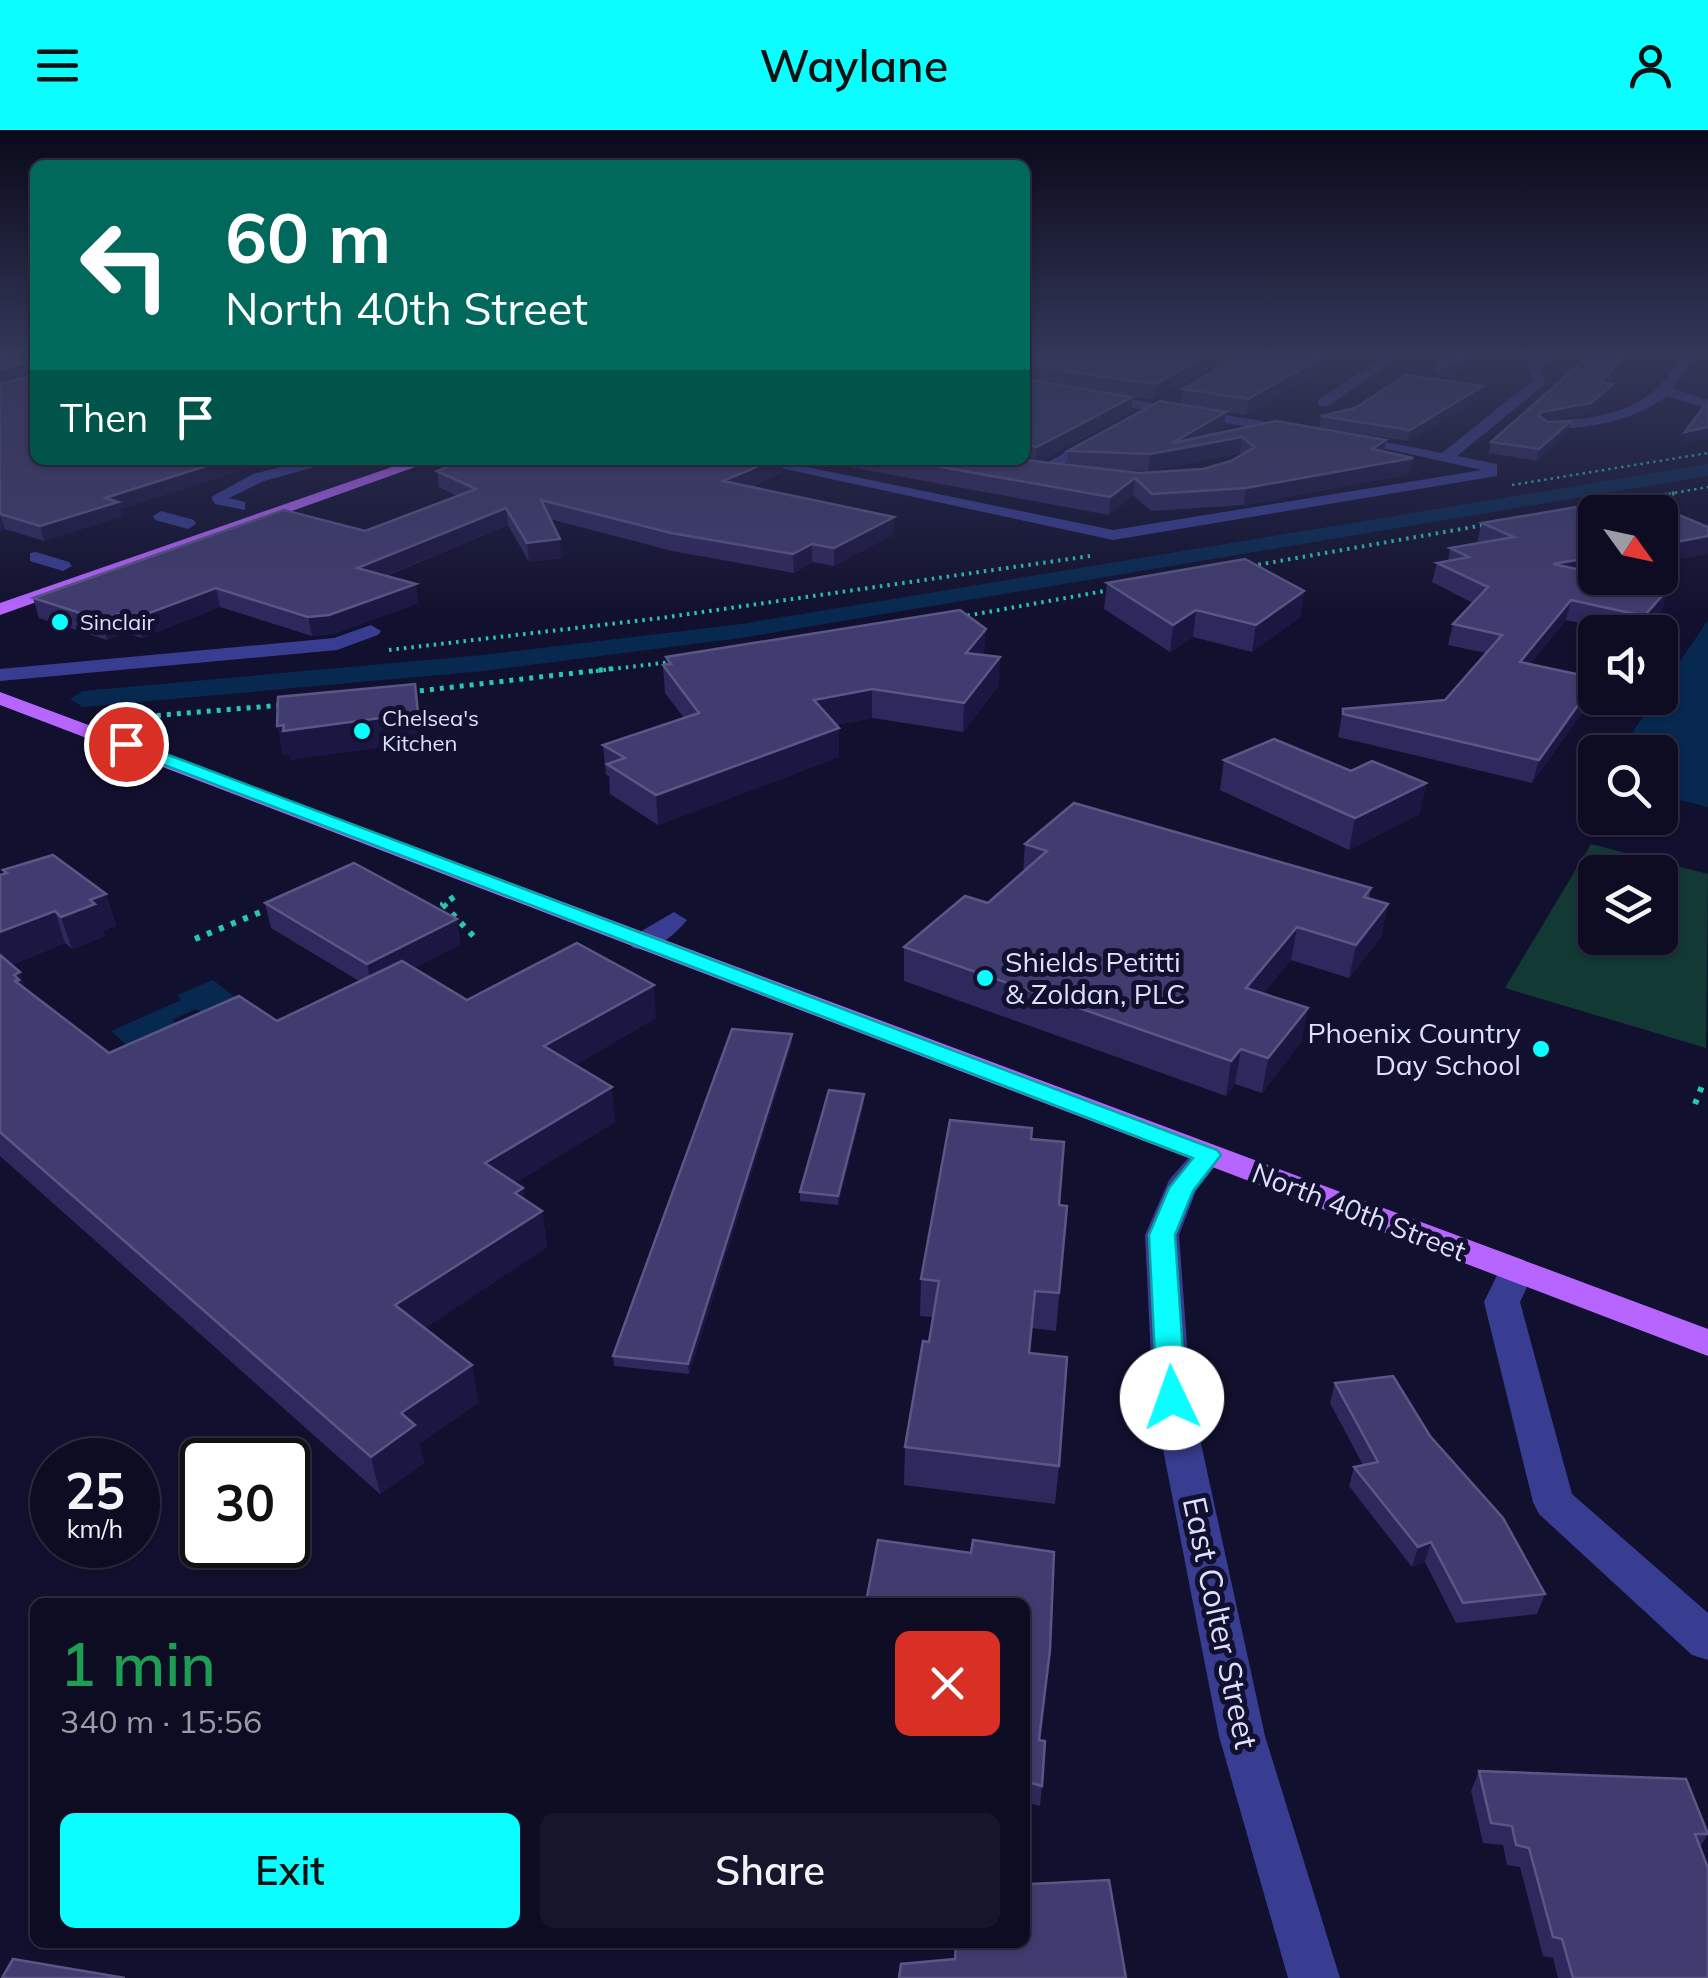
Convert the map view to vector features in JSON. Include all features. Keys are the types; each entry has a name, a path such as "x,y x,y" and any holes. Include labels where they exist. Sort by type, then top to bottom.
{"main road":[{"path":"188,524 361,465"},
{"path":"371,465 387,474"},
{"path":"0,609 412,465"},
{"path":"13,584 109,550"},
{"name":"North 40th Street","path":"0,698 1708,1343"}],"street":[{"path":"1039,472 1095,441"},
{"path":"775,465 1114,535 1492,473 1491,466 1361,441"},
{"path":"1447,456 1465,441"},
{"path":"239,506 220,501 220,497 231,488 262,477 311,465"},
{"path":"1020,468 1068,477"},
{"path":"159,525 188,524"},
{"path":"36,557 63,566"},
{"path":"0,675 337,644 370,631"},
{"path":"643,942 674,920"},
{"name":"East Colter Street","path":"1208,1155 1181,1188 1162,1235 1172,1398 1242,1736 1314,1978"},
{"path":"1516,1272 1502,1302 1554,1502 1708,1640"}],"path":[{"path":"1496,487 1708,452"},
{"path":"1664,495 1708,489"},
{"path":"1245,566 1505,522"},
{"path":"387,650 661,618 1093,556"},
{"path":"956,618 1112,590"},
{"path":"394,694 673,662"},
{"path":"125,718 299,703"},
{"path":"459,894 443,904 456,914 464,932 478,941"},
{"path":"195,939 285,901"},
{"path":"1695,1104 1702,1086 1708,1088"}],"green space":[{"path":"1591,844 1634,855 1584,855"},
{"path":"1578,866 1578,955 1678,955 1678,866 1708,874 1706,1048 1505,988"}],"water":[{"path":"1708,620 1708,807 1678,800 1678,735 1631,735 1644,715 1678,715 1678,664"},
{"path":"213,980 244,1004 210,1019 196,1009 172,1020 178,1025 129,1047 111,1031 181,1000 177,995"}],"building":[{"path":"0,441 30,441 30,465 209,465 105,498 118,502 40,526 0,514"},
{"path":"1030,441 1048,441 1030,446"},
{"path":"1086,441 1219,441 1150,454 1068,451"},
{"path":"1248,441 1384,441 1372,449 1413,458 1246,488 1152,494 1135,478 1110,497 930,465 1030,465 1030,461 1139,473 1203,469 1231,461 1255,447"},
{"path":"1492,441 1548,441 1539,449"},
{"path":"452,465 761,465 723,481 894,517 834,548 812,544 793,554 671,533 541,500 560,539 527,543 506,508 357,568 416,584 329,615 308,617 216,588 136,618 121,613 102,620 33,598 284,510 365,531 476,489 437,471"},
{"path":"1578,507 1578,560 1553,564 1578,569 1578,595 1663,595 1645,615 1571,600 1520,662 1578,674 1578,705 1539,760 1343,714 1343,709 1445,700 1502,635 1453,624 1488,587 1437,563 1469,557 1450,548 1514,537 1482,523"},
{"path":"1678,514 1708,527 1708,536 1678,542"},
{"path":"1245,559 1304,591 1256,625 1196,610 1173,625 1107,583"},
{"path":"960,610 986,629 966,653 1000,657 964,703 872,689 814,700 839,728 656,795 607,764 625,758 603,745 699,713 663,665 671,664 666,657"},
{"path":"415,684 418,713 283,731 284,725 277,726 278,697"},
{"path":"1274,739 1351,771 1372,761 1426,783 1355,818 1224,760"},
{"path":"1074,803 1371,888 1364,897 1388,904 1356,945 1297,927 1246,988 1308,1008 1268,1058 1241,1049 1231,1061 904,947 965,896 988,903 1047,851 1025,844"},
{"path":"53,855 106,894 90,900 95,904 61,917 55,911 0,932 0,875 7,873 3,870"},
{"path":"354,863 457,919 367,964 265,903"},
{"path":"577,943 654,985 544,1046 612,1087 485,1163 523,1188 515,1193 542,1211 395,1305 472,1365 401,1413 415,1425 371,1457 0,1132 0,955 20,972 14,975 19,980 15,981 109,1053 239,996 277,1021 402,961 467,1000"},
{"path":"732,1029 792,1034 688,1364 613,1356"},
{"path":"829,1090 864,1094 838,1196 800,1192"},
{"path":"950,1120 1032,1128 1031,1139 1064,1142 1059,1205 1067,1206 1059,1293 1035,1291 1029,1353 1067,1357 1059,1466 905,1447 923,1341 929,1342 939,1281 921,1279"},
{"path":"1393,1376 1430,1436 1503,1518 1545,1594 1463,1603 1431,1542 1418,1547 1354,1467 1378,1462 1335,1383"},
{"path":"878,1540 971,1553 973,1540 1054,1552 1050,1650 1039,1740 1045,1741 1042,1786 1030,1782 1030,1598 867,1598"},
{"path":"1479,1771 1686,1779 1708,1834 1695,1834 1708,1868 1708,1978 1573,1978 1562,1939 1553,1937 1529,1848 1516,1845 1512,1826 1491,1823"},
{"path":"1109,1880 1126,1978 899,1978 901,1964 955,1959 956,1948 1030,1948 1030,1881 1031,1884"},
{"path":"13,1959 125,1978 2,1978"}],"waterway":[{"path":"83,699 483,663 741,631 1708,470"}],"place":[{"name":"Sinclair","path":"60,622"},
{"name":"Chelsea's Kitchen","path":"362,731"},
{"name":"Shields Petitti & Zoldan, PLC","path":"985,978"},
{"name":"Phoenix Country Day School","path":"1541,1049"}],"route":[{"path":"126,744 1208,1155 1181,1188 1162,1235 1172,1398"}]}
